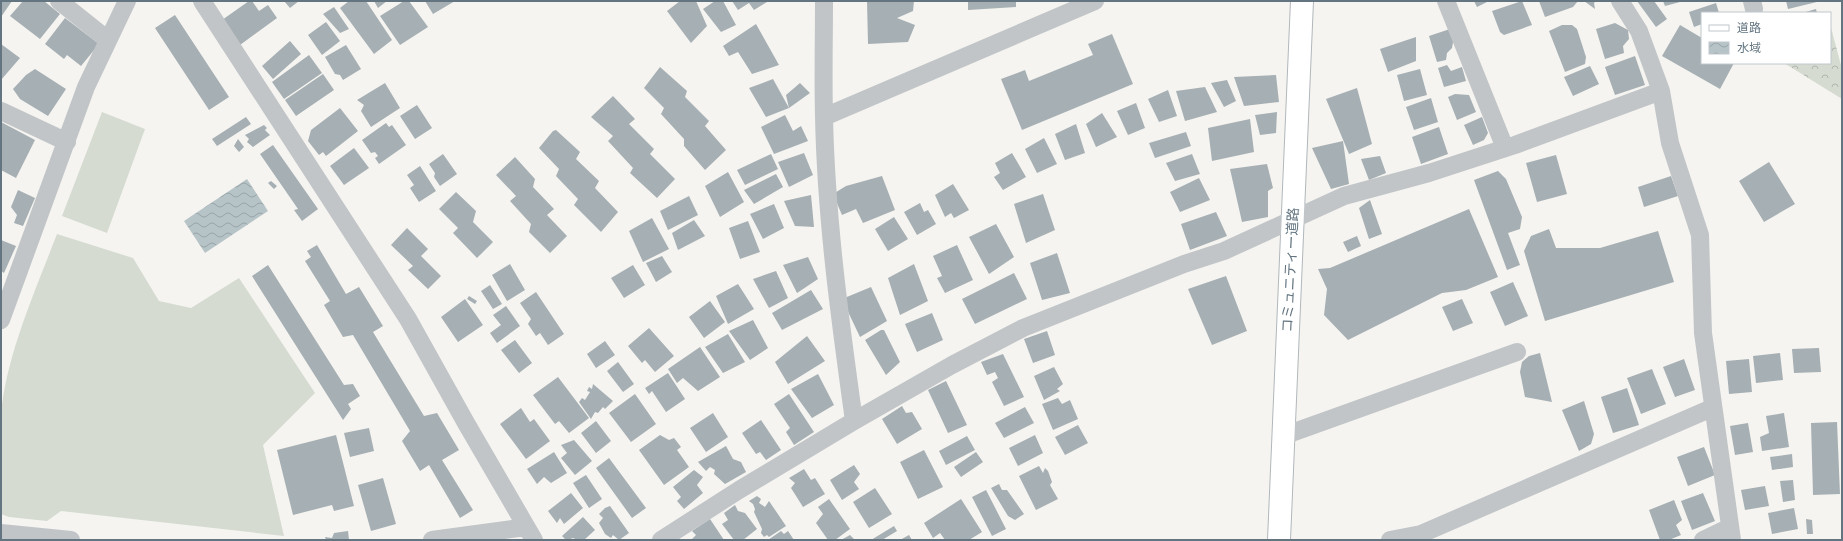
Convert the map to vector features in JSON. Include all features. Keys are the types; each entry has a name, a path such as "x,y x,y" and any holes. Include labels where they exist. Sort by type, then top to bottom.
{"street":[{"path":"59,1 108,40"},
{"path":"1,320 86,87 127,1"},
{"path":"202,1 408,319 530,533 432,540"},
{"path":"824,1 824,117 836,284 854,421"},
{"path":"824,117 1095,1"},
{"name":"コミュニティー道路","path":"1279,540 1302,1"},
{"path":"1446,1 1504,148"},
{"path":"1620,1 1640,31 1661,91 1670,143 1700,235 1703,333 1712,408 1731,534 1703,540"},
{"path":"665,539 854,421 952,365 1023,328 1184,264 1224,251 1344,196 1429,173 1504,148 1661,91"},
{"path":"1,110 67,142"},
{"path":"1283,436 1517,352"},
{"path":"1390,540 1421,534 1712,408"},
{"path":"1,533 71,540"}],"green space":[{"path":"1831,28 1842,69 1842,99 1786,64 1831,64"},
{"path":"102,112 145,129 107,233 62,216"},
{"path":"57,234 133,258 159,301 191,308 239,278 315,393 263,445 284,536 61,511 47,521 9,517 1,514 1,416 8,371 31,300"}],"water":[{"path":"247,179 268,211 205,253 184,221"}],"building":[{"path":"1,1 12,1 1,17"},
{"path":"23,1 44,1 60,14 40,39 10,16"},
{"path":"249,1 252,1 259,11 268,5 277,18 240,45 222,20"},
{"path":"284,1 299,1 290,8"},
{"path":"349,1 366,1 392,40 374,54 340,8"},
{"path":"374,1 387,1 378,8"},
{"path":"404,1 409,1 428,27 400,45 380,16"},
{"path":"425,1 455,1 433,14"},
{"path":"680,1 696,1 707,26 691,43 667,11"},
{"path":"715,1 723,1 736,25 721,32 703,9"},
{"path":"732,1 767,2 754,10 749,3 738,10"},
{"path":"867,1 914,1 913,11 897,18 915,25 908,42 868,44"},
{"path":"968,1 1016,1 1016,7 968,10"},
{"path":"1474,1 1489,1 1477,7"},
{"path":"1522,1 1532,25 1504,35 1500,32 1492,11"},
{"path":"1539,1 1578,1 1573,7 1545,17"},
{"path":"1584,1 1596,1 1594,3 1595,9"},
{"path":"1637,1 1654,1 1667,19 1656,27"},
{"path":"1663,1 1680,1 1680,2 1665,6"},
{"path":"1786,1 1817,1 1817,2 1788,9"},
{"path":"1716,3 1719,12 1701,12 1701,24 1694,27 1689,12"},
{"path":"334,7 349,29 340,33 323,14"},
{"path":"1816,9 1817,12 1806,12"},
{"path":"175,15 229,97 209,110 155,28"},
{"path":"65,18 99,44 81,66 67,55 64,59 45,44"},
{"path":"326,22 340,41 322,55 308,35"},
{"path":"1615,23 1628,30 1629,39 1623,46 1624,53 1605,59 1596,29"},
{"path":"756,24 779,65 752,74 738,52 729,56 723,46"},
{"path":"1562,25 1572,25 1577,29 1586,57 1585,64 1565,72 1549,31"},
{"path":"1680,25 1701,37 1701,64 1733,64 1720,89 1662,56"},
{"path":"1450,29 1454,36 1452,48 1447,53 1446,60 1437,62 1429,36"},
{"path":"1112,34 1133,84 1022,130 1001,79 1025,70 1029,81 1093,55 1088,44"},
{"path":"1416,37 1416,61 1388,72 1380,49"},
{"path":"290,41 301,54 273,79 262,66"},
{"path":"1,44 20,58 1,80"},
{"path":"346,45 361,69 343,80 340,75 335,74 325,57"},
{"path":"309,55 322,73 284,99 272,82"},
{"path":"1635,56 1645,85 1615,95 1605,67"},
{"path":"1447,65 1451,71 1462,67 1466,81 1444,87 1438,68"},
{"path":"1590,66 1599,84 1573,96 1564,77"},
{"path":"660,67 687,91 685,97 709,121 705,126 726,150 705,170 684,146 684,139 661,114 664,108 644,88"},
{"path":"35,69 66,89 48,116 20,99 13,89 26,75"},
{"path":"1420,69 1427,95 1404,101 1397,75"},
{"path":"323,74 334,90 296,116 285,100"},
{"path":"1276,75 1279,102 1244,106 1234,77"},
{"path":"773,79 789,108 766,117 749,88"},
{"path":"1227,80 1236,101 1224,107 1211,83"},
{"path":"385,83 400,108 371,127 361,111 364,105 357,100"},
{"path":"800,83 810,93 789,108 786,95"},
{"path":"1205,87 1217,112 1185,121 1176,91"},
{"path":"1357,88 1372,144 1349,154 1326,99"},
{"path":"1168,90 1177,116 1159,122 1148,99"},
{"path":"1455,94 1469,95 1476,112 1457,120 1448,97"},
{"path":"613,96 635,119 629,124 654,149 650,154 675,179 657,198 630,173 633,168 608,141 613,136 591,117"},
{"path":"1431,98 1438,122 1414,130 1406,107"},
{"path":"1136,103 1145,128 1128,135 1117,111"},
{"path":"417,105 432,128 415,139 400,116"},
{"path":"340,108 358,131 326,156 323,152 319,155 308,141 311,130"},
{"path":"1277,112 1276,133 1260,135 1255,115"},
{"path":"1102,113 1117,137 1096,147 1086,124"},
{"path":"785,115 793,131 801,126 808,141 774,154 761,127"},
{"path":"246,117 251,124 217,146 212,139"},
{"path":"1482,117 1488,133 1484,140 1473,145 1464,125"},
{"path":"1250,119 1254,152 1212,161 1208,128"},
{"path":"1,122 35,140 16,178 1,170"},
{"path":"386,123 389,127 392,125 406,145 379,164 375,158 378,156 375,152 371,153 362,140"},
{"path":"1076,124 1085,153 1065,160 1055,134"},
{"path":"264,125 267,128 265,130 270,135 253,147 247,142 249,139 245,135"},
{"path":"1439,127 1448,154 1421,164 1412,137"},
{"path":"556,130 580,152 576,159 599,181 595,188 618,212 601,232 574,205 578,199 556,176 559,169 539,148 553,131"},
{"path":"1186,132 1191,146 1155,158 1149,143"},
{"path":"1044,138 1057,164 1037,173 1025,149"},
{"path":"238,139 244,147 239,152 234,146"},
{"path":"1343,141 1349,184 1331,189 1312,148"},
{"path":"273,145 318,209 302,221 294,210 298,209 260,154"},
{"path":"354,148 369,168 344,185 330,166"},
{"path":"804,153 813,175 789,187 778,162"},
{"path":"1012,153 1026,177 1003,190 994,177 1000,173 995,163"},
{"path":"443,154 457,174 440,186 434,177 435,173 429,164"},
{"path":"771,154 778,169 745,185 737,170"},
{"path":"1192,154 1200,174 1175,181 1166,163"},
{"path":"1556,155 1567,194 1537,202 1526,163"},
{"path":"1380,156 1386,173 1369,180 1361,159"},
{"path":"515,157 535,179 533,187 554,209 547,215 567,236 550,253 529,232 531,224 510,201 516,196 496,175"},
{"path":"1769,162 1795,204 1764,222 1739,181"},
{"path":"1267,164 1273,188 1268,191 1268,217 1242,222 1230,169"},
{"path":"420,166 436,191 419,202 410,188 414,185 407,175"},
{"path":"1498,171 1506,179 1522,217 1520,229 1508,233 1520,265 1507,270 1474,180"},
{"path":"728,172 744,202 720,217 705,186"},
{"path":"776,174 783,187 754,204 744,190"},
{"path":"882,176 895,210 863,223 856,209 842,215 833,194 846,186"},
{"path":"1671,176 1678,196 1644,207 1638,187"},
{"path":"1199,178 1210,200 1180,212 1170,192"},
{"path":"271,181 277,186 274,189 268,183"},
{"path":"953,184 969,210 954,218 951,213 945,217 935,195"},
{"path":"18,190 35,198 23,226 14,223 17,215 11,207"},
{"path":"456,192 476,211 473,222 493,242 477,258 453,233 458,228 439,209"},
{"path":"1043,194 1055,230 1026,243 1014,204"},
{"path":"811,195 814,227 795,226 784,201"},
{"path":"689,196 698,215 668,230 660,211"},
{"path":"1370,200 1382,234 1369,239 1359,208"},
{"path":"920,203 924,212 928,210 936,224 917,235 904,212"},
{"path":"774,204 784,228 763,239 750,214"},
{"path":"1469,209 1498,277 1466,290 1442,293 1348,340 1324,315 1327,289 1318,269 1330,268"},
{"path":"1216,212 1227,236 1190,250 1181,224"},
{"path":"894,217 908,239 888,251 875,229"},
{"path":"652,218 669,249 643,262 629,231"},
{"path":"694,220 705,236 678,250 672,233"},
{"path":"748,221 760,252 740,259 729,228"},
{"path":"996,224 1014,257 989,274 969,237"},
{"path":"407,228 428,249 421,256 441,276 428,289 408,270 413,266 391,245"},
{"path":"1549,229 1556,248 1600,248 1658,231 1674,282 1545,321 1524,251 1531,236"},
{"path":"1357,236 1361,246 1348,252 1343,242"},
{"path":"1,240 16,246 4,273 1,271"},
{"path":"317,245 346,294 359,287 383,326 373,332 424,416 437,413 459,450 442,460 473,510 460,518 429,465 420,471 402,441 410,431 353,335 343,337 324,305 330,301 305,261 311,257 307,251"},
{"path":"957,245 973,280 945,293 937,278 942,276 933,256"},
{"path":"1057,253 1070,293 1042,300 1030,263"},
{"path":"662,256 672,272 656,282 646,263"},
{"path":"808,257 818,279 797,293 783,265"},
{"path":"510,264 525,290 507,301 492,275"},
{"path":"914,264 928,301 900,315 888,278"},
{"path":"268,265 344,385 353,384 360,396 348,404 351,409 343,420 252,276"},
{"path":"633,265 645,285 624,298 611,278"},
{"path":"776,271 788,298 769,308 753,279"},
{"path":"1014,273 1027,299 975,324 962,299"},
{"path":"1226,276 1247,331 1212,345 1188,289"},
{"path":"1513,282 1528,316 1505,326 1490,292"},
{"path":"738,284 754,309 728,324 716,296"},
{"path":"490,285 502,304 493,309 481,291"},
{"path":"871,287 887,321 860,337 842,299"},
{"path":"811,290 823,309 782,330 772,313"},
{"path":"536,292 564,334 548,345 540,333 536,336 528,324 531,319 520,303"},
{"path":"469,296 477,301 475,304 467,299"},
{"path":"465,299 483,325 458,342 441,317"},
{"path":"1462,299 1473,323 1453,331 1442,307"},
{"path":"710,301 725,322 704,338 689,317"},
{"path":"506,306 520,326 497,343 490,333 501,325 493,315"},
{"path":"932,313 943,340 917,352 905,324"},
{"path":"753,320 768,348 750,360 729,331"},
{"path":"649,328 674,356 655,372 645,360 642,363 628,346"},
{"path":"881,330 884,330 900,362 886,375 865,340"},
{"path":"1047,331 1055,355 1033,363 1024,339"},
{"path":"728,334 745,362 723,373 705,347"},
{"path":"807,336 825,361 788,384 775,362"},
{"path":"515,340 532,363 519,373 501,350"},
{"path":"605,341 615,355 596,368 587,354"},
{"path":"700,347 720,377 698,391 683,378 677,383 668,369"},
{"path":"1819,348 1821,372 1794,373 1792,349"},
{"path":"1540,353 1552,402 1525,397 1520,372 1522,362 1529,356"},
{"path":"1780,353 1783,380 1756,383 1753,356"},
{"path":"1003,354 1024,397 1004,406 992,382 998,378 995,372 987,375 981,362"},
{"path":"1684,359 1695,390 1675,397 1663,367"},
{"path":"1749,359 1752,392 1729,394 1726,361"},
{"path":"618,362 634,384 623,392 607,371"},
{"path":"1054,367 1063,384 1057,389 1060,391 1044,400 1034,376"},
{"path":"1652,369 1666,404 1641,414 1627,378"},
{"path":"668,373 685,399 666,412 652,391 649,394 645,388"},
{"path":"818,374 834,405 812,418 791,389"},
{"path":"558,377 589,418 569,433 559,421 555,424 533,395"},
{"path":"946,381 967,425 948,433 928,390"},
{"path":"593,384 613,401 605,409 603,407 598,413 595,412 591,419 579,402 582,398 585,400 590,392 587,391 589,387 592,389"},
{"path":"1627,388 1639,425 1613,433 1601,397"},
{"path":"635,394 656,424 631,442 609,413"},
{"path":"789,394 814,432 794,445 786,432 790,428 774,404"},
{"path":"1058,398 1062,404 1070,400 1078,419 1053,430 1042,404"},
{"path":"1584,401 1594,434 1591,444 1579,451 1562,410"},
{"path":"902,406 906,413 912,412 922,429 897,444 882,419"},
{"path":"1025,407 1034,423 1004,438 995,423"},
{"path":"521,408 530,422 534,419 550,441 526,459 500,424"},
{"path":"713,413 728,437 706,452 690,428"},
{"path":"1784,413 1789,447 1762,451 1760,437 1769,433 1766,416"},
{"path":"761,420 781,450 766,460 760,452 756,454 742,433"},
{"path":"596,421 611,441 596,453 581,433"},
{"path":"1837,422 1840,494 1813,495 1811,423"},
{"path":"1748,423 1753,452 1735,455 1730,426"},
{"path":"1078,425 1088,443 1065,455 1055,437"},
{"path":"369,428 374,451 350,457 344,433"},
{"path":"336,435 354,506 334,511 332,505 293,515 277,450"},
{"path":"660,435 669,440 674,438 681,447 677,450 689,467 664,485 639,450"},
{"path":"1035,435 1043,453 1018,466 1009,448"},
{"path":"967,436 975,450 946,465 939,451"},
{"path":"574,440 592,461 575,475 561,458 567,453 561,445"},
{"path":"726,446 733,459 741,462 746,472 725,484 714,474 715,470 710,467 706,471 698,462"},
{"path":"1704,447 1715,475 1688,486 1677,457"},
{"path":"924,450 943,487 918,499 900,462"},
{"path":"554,452 567,473 551,483 544,477 537,484 527,469"},
{"path":"976,452 983,462 961,477 954,467"},
{"path":"1792,454 1793,467 1772,470 1770,457"},
{"path":"609,458 646,508 632,518 596,468"},
{"path":"854,465 860,474 854,482 859,489 842,500 830,480"},
{"path":"1039,466 1043,473 1045,468 1048,471 1052,482 1050,485 1058,499 1036,510 1019,476"},
{"path":"804,469 811,480 815,478 825,494 803,507 791,488 795,483 789,478"},
{"path":"694,470 703,477 697,485 703,493 684,509 677,501 681,497 673,487"},
{"path":"586,475 602,499 589,508 573,483"},
{"path":"383,478 396,524 371,531 358,485"},
{"path":"1793,480 1795,500 1783,502 1780,481"},
{"path":"999,484 1002,490 1007,490 1024,514 1015,520 1008,516 991,488"},
{"path":"1765,486 1769,506 1745,510 1741,490"},
{"path":"875,488 892,514 869,528 853,502"},
{"path":"986,490 1006,529 992,536 972,497"},
{"path":"571,493 583,508 564,524 560,518 557,523 548,511"},
{"path":"1703,493 1715,521 1692,530 1681,501"},
{"path":"757,496 761,499 759,503 765,507 769,501 786,526 769,537 767,535 764,537 761,533 762,529 754,512 755,509 753,504 749,501"},
{"path":"829,499 850,529 835,540 828,540 816,523 823,514 818,507"},
{"path":"961,499 982,532 969,540 945,540 940,533 933,538 924,523"},
{"path":"1674,500 1682,520 1676,525 1681,535 1669,540 1660,540 1649,510"},
{"path":"735,505 738,511 745,513 757,529 743,540 734,540 722,524 728,520 724,513"},
{"path":"610,506 629,533 619,540 613,535 611,538 605,534 599,523 603,518 599,514 605,508"},
{"path":"1794,508 1798,529 1772,534 1768,513"},
{"path":"583,517 595,530 584,540 575,540 574,538 566,540 562,536"},
{"path":"710,519 724,540 691,540 696,535 692,531"},
{"path":"1806,519 1812,520 1813,534 1807,534"},
{"path":"894,526 897,531 882,540 871,540"},
{"path":"348,531 349,540 326,540 325,537 332,538 334,533"},
{"path":"781,531 784,534 788,531 794,540 768,540"},
{"path":"850,535 855,540 841,540"},
{"path":"909,535 912,540 900,540"}]}
